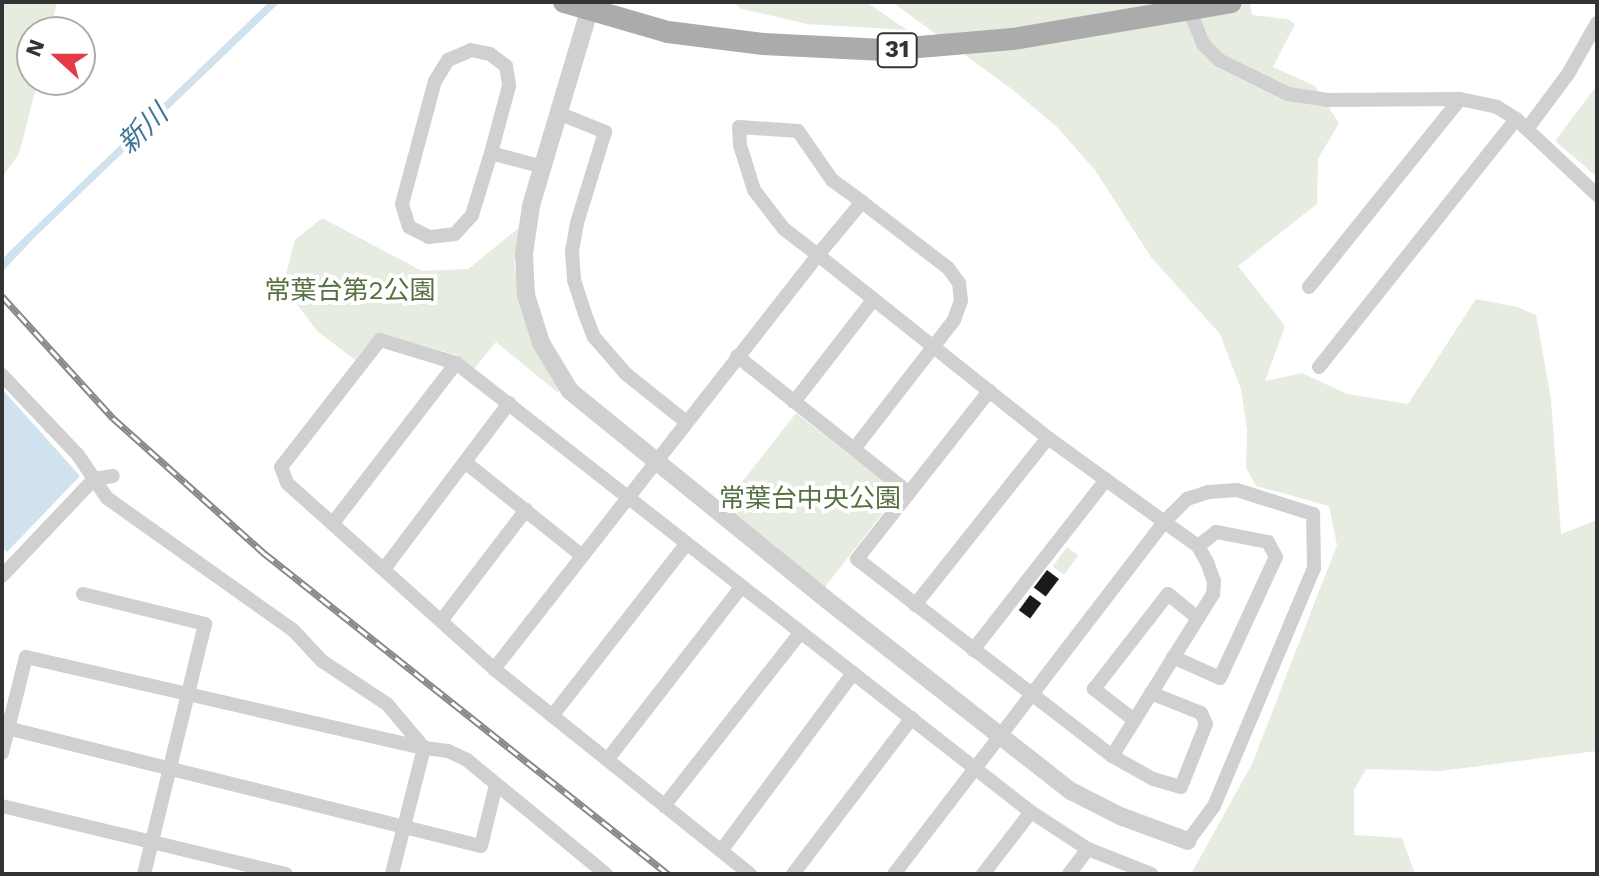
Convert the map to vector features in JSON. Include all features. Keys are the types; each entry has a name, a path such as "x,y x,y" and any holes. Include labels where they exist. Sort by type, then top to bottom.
{"main road":[{"name":"31","path":"564,2 668,32 718,39 884,50 1013,39 1231,2"}],"street":[{"path":"1189,9 1203,44 1219,60 1288,94 1328,100 1460,99 1497,107 1522,124 1597,195"},
{"path":"589,11 543,167 524,254 526,295 541,343 570,391 654,460 999,735 1071,791 1120,816 1188,841 1214,806 1314,568 1313,514 1237,490 1208,492 1187,499 1164,522 1031,695 999,735 974,767 894,874"},
{"path":"1319,367 1522,124 1568,74 1597,23"},
{"path":"471,50 490,54 506,66 509,86 491,153 472,215 455,234 429,237 409,227 402,204 435,81 448,60 471,50"},
{"path":"1309,287 1460,99"},
{"path":"558,113 605,132 577,223 572,250 574,280 594,337 617,365 685,421"},
{"path":"854,449 932,347 954,320 961,301 959,283 948,268 832,180 798,131 739,127 740,145 754,190 784,229 818,255 932,347 1048,438 1198,546 1214,581 1213,594 1112,756"},
{"path":"491,153 543,167"},
{"path":"494,669 654,460 862,202"},
{"path":"794,402 873,300"},
{"path":"750,874 494,669 287,483 281,467 380,340 456,363 1031,812 1088,849 1151,874"},
{"path":"737,356 909,493"},
{"path":"333,523 456,363"},
{"path":"2,375 78,455 107,498 293,630 322,661 387,704 424,748"},
{"path":"989,391 857,559 1112,756 1153,779 1181,787 1206,724 1201,713 1151,693"},
{"path":"384,569 509,403"},
{"path":"915,605 1048,438"},
{"path":"465,462 581,555"},
{"path":"2,576 94,479 113,476"},
{"path":"973,650 1106,480"},
{"path":"441,621 526,510"},
{"path":"1173,657 1220,678 1276,557 1268,542 1216,532 1198,546"},
{"path":"552,716 687,543"},
{"path":"607,760 742,586"},
{"path":"83,594 205,624 144,874"},
{"path":"1134,720 1094,689 1168,594 1198,618"},
{"path":"664,806 801,632"},
{"path":"2,753 26,657 187,696 448,751 467,760 606,874"},
{"path":"721,851 853,673"},
{"path":"793,874 912,718"},
{"path":"7,728 403,824 481,846 496,785"},
{"path":"392,874 424,748"},
{"path":"2,806 286,874"},
{"path":"983,874 1031,812"},
{"path":"1069,874 1088,849"}],"green space":[{"path":"2,2 57,2 54,16 16,16 16,96 34,96 19,154 2,177"},
{"path":"733,2 866,2 907,30 807,24 742,9"},
{"path":"892,2 1250,2 1252,15 1287,19 1295,24 1273,67 1315,86 1339,123 1318,159 1317,204 1238,266 1285,326 1265,381 1302,373 1347,394 1408,404 1476,299 1517,307 1536,315 1551,399 1561,534 1597,520 1597,751 1440,771 1366,769 1354,790 1354,835 1402,838 1415,874 1191,874 1252,764 1337,545 1329,506 1256,486 1246,468 1247,430 1241,389 1220,334 1151,257 1095,170 1057,127 1013,90"},
{"path":"1597,85 1597,177 1555,141"},
{"name":"常葉台第2公園","path":"322,218 422,271 468,269 520,227 514,266 535,346 564,389 557,392 496,342 474,369 457,355 378,333 355,360 317,331 293,299 286,274 295,240"},
{"name":"常葉台中央公園","path":"796,413 898,493 825,587 723,507"},
{"path":"1067,547 1078,555 1064,575 1053,566"}],"water":[{"name":"新川","path":"269,2 280,2 2,272 2,260 9,252"},
{"path":"2,389 80,476 7,552 2,547"}],"building":[{"path":"1047,570 1059,579 1046,597 1034,588"},
{"path":"1030,595 1041,603 1030,619 1019,610"}],"railway":[{"path":"2,296 113,418 264,553 668,874"}]}
